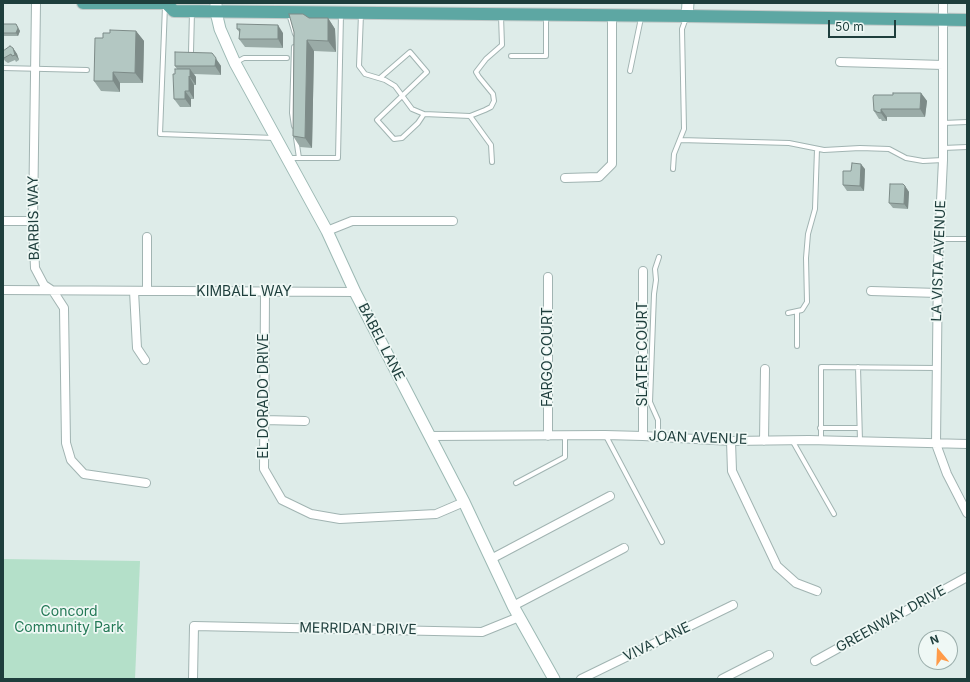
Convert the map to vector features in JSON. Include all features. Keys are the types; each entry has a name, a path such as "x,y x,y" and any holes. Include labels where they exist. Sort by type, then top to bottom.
{"main road":[{"path":"83,3 166,3 174,11 192,11 216,7 288,12 341,13 641,15 967,20"}],"street":[{"name":"BARBIS WAY","path":"36,3 33,221 35,268 44,285 53,291 64,308 66,443 71,460 84,474 146,484"},
{"path":"687,16 688,3"},
{"name":"LA VISTA AVENUE","path":"943,3 943,160 939,239 936,444 947,474 967,513"},
{"name":"BABEL LANE","path":"216,7 220,29 235,63 327,231 355,292 464,502 513,606 554,679"},
{"path":"565,178 598,177 612,164 612,15"},
{"path":"840,62 943,65"},
{"path":"3,221 33,221"},
{"path":"327,231 352,221 453,221"},
{"path":"146,237 147,292"},
{"name":"SLATER COURT","path":"643,271 643,436"},
{"name":"FARGO COURT","path":"548,277 548,436"},
{"name":"KIMBALL WAY","path":"3,290 355,292"},
{"path":"134,291 137,348 145,360"},
{"path":"871,291 938,293"},
{"name":"EL DORADO DRIVE","path":"265,292 264,469 282,500 310,514 340,519 436,514 464,502"},
{"path":"764,441 765,369"},
{"path":"264,420 305,420"},
{"name":"JOAN AVENUE","path":"429,436 605,435 731,441 821,440 967,444"},
{"path":"731,441 732,471 777,566 796,583 817,591"},
{"path":"490,559 610,496"},
{"path":"513,606 624,548"},
{"name":"GREENWAY DRIVE","path":"815,661 967,577"},
{"name":"VIVA LANE","path":"581,679 733,605"},
{"name":"MERRIDAN DRIVE","path":"193,679 194,626 482,632 519,616"},
{"path":"722,679 769,655"}],"lane":[{"path":"166,3 162,56 160,134 275,138"},
{"path":"191,52 192,11"},
{"path":"288,12 295,34 292,113 294,128"},
{"path":"287,158 338,158 341,13"},
{"path":"361,13 359,66 365,74 380,78 395,86 412,109 424,114 470,116 491,107 494,101 493,94 476,72 486,59 502,45 501,14"},
{"path":"511,56 546,56 546,14"},
{"path":"630,71 641,15"},
{"path":"673,169 674,154 684,129 682,29 687,16"},
{"path":"380,78 410,52 426,72 377,120 394,139 402,138 418,123 424,114"},
{"path":"235,63 244,58 287,58"},
{"path":"3,68 87,70"},
{"path":"470,116 491,146 492,162"},
{"path":"943,123 967,122"},
{"path":"296,135 299,158"},
{"path":"680,140 789,143 824,150 860,148 889,149 906,158 923,161 943,160"},
{"path":"943,148 967,147"},
{"path":"788,313 802,310 807,302 806,258 808,234 815,209 817,149"},
{"path":"939,239 967,239"},
{"path":"658,437 658,420 650,402 654,294 656,280 655,269 659,257"},
{"path":"796,346 797,311"},
{"path":"821,440 821,367 937,368"},
{"path":"858,368 860,441"},
{"path":"820,428 859,428"},
{"path":"605,435 662,542"},
{"path":"516,483 565,457 565,436"},
{"path":"792,440 834,514"}],"green space":[{"name":"Concord Community Park","path":"3,559 140,561 135,679 3,679"}],"building":[{"path":"289,14 303,14 309,18 328,18 328,41 307,40 305,138 293,136 294,32"},
{"path":"3,24 16,24 18,28 16,33 3,33"},
{"path":"237,24 278,25 278,39 239,39 240,29 237,29"},
{"path":"110,30 136,31 135,73 113,72 113,81 94,81 95,38 103,38 103,33 110,33"},
{"path":"10,46 13,48 15,55 12,56 11,54 4,58 3,51"},
{"path":"175,52 212,53 216,58 215,66 175,66"},
{"path":"175,69 190,69 189,91 185,91 185,99 174,99 173,74 175,74"},
{"path":"893,93 921,93 920,109 881,109 881,113 874,111 874,95 893,95"},
{"path":"852,163 861,164 860,186 843,185 843,171 851,171"},
{"path":"890,184 903,184 905,186 904,204 889,203"}]}
